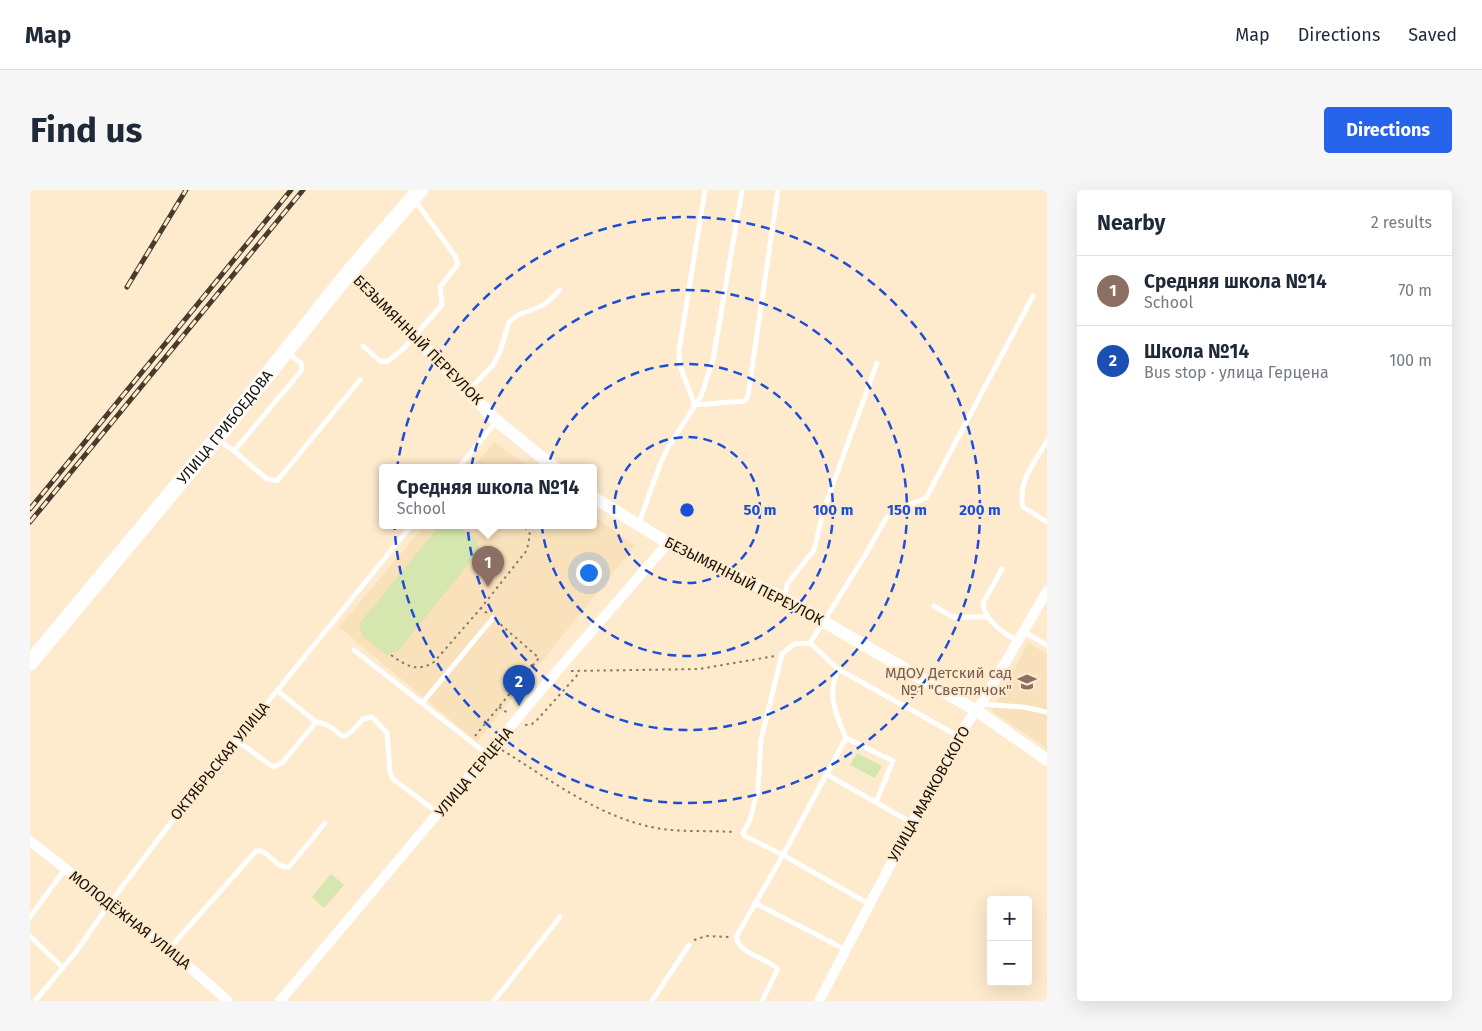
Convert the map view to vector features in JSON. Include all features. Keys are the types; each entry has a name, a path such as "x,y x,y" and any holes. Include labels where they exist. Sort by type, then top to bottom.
{"main road":[{"name":"УЛИЦА ГРИБОЕДОВА","path":"30,663 217,438 350,271 417,194"}],"street":[{"name":"БЕЗЫМЯННЫЙ ПЕРЕУЛОК","path":"350,271 497,421 550,464"},
{"name":"БЕЗЫМЯННЫЙ ПЕРЕУЛОК","path":"597,500 668,543 785,599 979,708 1047,760"},
{"name":"УЛИЦА ГЕРЦЕНА","path":"280,1001 558,670 668,543"},
{"name":"УЛИЦА МАЯКОВСКОГО","path":"819,1001 958,736 979,708 1047,591"},
{"name":"МОЛОДЁЖНАЯ УЛИЦА","path":"30,841 169,950 228,1001"}],"lane":[{"path":"694,405 691,391 678,363 705,190"},
{"path":"638,526 661,462 707,384 713,360 742,190"},
{"path":"694,405 736,403 745,401 748,396 778,190"},
{"path":"363,346 380,361 386,362 415,337 442,305 440,287 458,264 417,194"},
{"path":"469,391 493,365 500,352 509,322 518,315 544,305 560,290"},
{"path":"810,643 886,518 899,509 926,498 1032,296"},
{"path":"234,451 302,370 301,363 287,351"},
{"path":"785,599 787,584 814,550 824,509 877,363"},
{"path":"217,438 267,478 277,481 360,380"},
{"path":"461,464 497,421"},
{"path":"1047,441 1020,492 1023,507 1047,522"},
{"name":"ОКТЯБРЬСКАЯ УЛИЦА","path":"35,1001 63,968 109,904 236,740 409,529"},
{"path":"1002,569 983,603 988,617 1007,635 1047,645"},
{"path":"934,606 953,617 988,617"},
{"path":"423,702 493,618"},
{"path":"869,904 784,855 745,836 743,833 750,820 758,789 761,740 782,654 794,644 810,643 838,669 958,736"},
{"path":"354,650 488,754"},
{"path":"838,669 831,693 833,705 846,738 893,761 876,802"},
{"path":"278,691 316,722 324,723 342,736 352,734 363,719 372,717 387,733 390,773 393,779 439,814"},
{"path":"979,708 1023,707 1047,712"},
{"path":"236,740 271,766 276,766 316,722"},
{"path":"762,1001 778,969 749,952 737,941 736,937 784,855 846,738"},
{"path":"826,774 912,823"},
{"path":"169,950 256,851 263,852 281,866 289,867 325,823"},
{"path":"30,917 65,869"},
{"path":"756,903 847,950"},
{"path":"494,1001 560,917"},
{"path":"30,936 63,968"},
{"path":"652,1001 689,945"}],"path":[{"path":"391,655 415,668 425,668 434,662 528,550 530,534 526,529"},
{"path":"472,740 539,658 481,608"},
{"path":"558,670 700,669 782,654"},
{"path":"517,720 528,726 532,724 580,671"},
{"path":"496,746 592,806 614,816 651,827 677,831 743,833"},
{"path":"689,945 700,937 736,937"}],"shaded area":[{"path":"494,442 524,464 475,464"},
{"path":"597,518 635,546 477,742 339,627 421,529 597,529"},
{"name":"МДОУ Детский сад №1 \"Светлячок\"","path":"1028,643 1047,654 1047,748 992,711"}],"green space":[{"path":"437,529 463,529 477,541 479,551 398,651 387,655 362,636 359,624"},
{"path":"857,753 882,766 875,778 850,765"},
{"path":"331,874 344,885 324,908 312,897"}],"railway":[{"path":"127,287 186,190"},
{"path":"30,509 291,190"},
{"path":"30,522 303,190"}],"place":[{"name":"Средняя школа №14","path":"488,587"},
{"name":"МДОУ Детский сад №1 \"Светлячок\"","path":"1027,682"},
{"name":"Школа №14","path":"519,706"}]}
